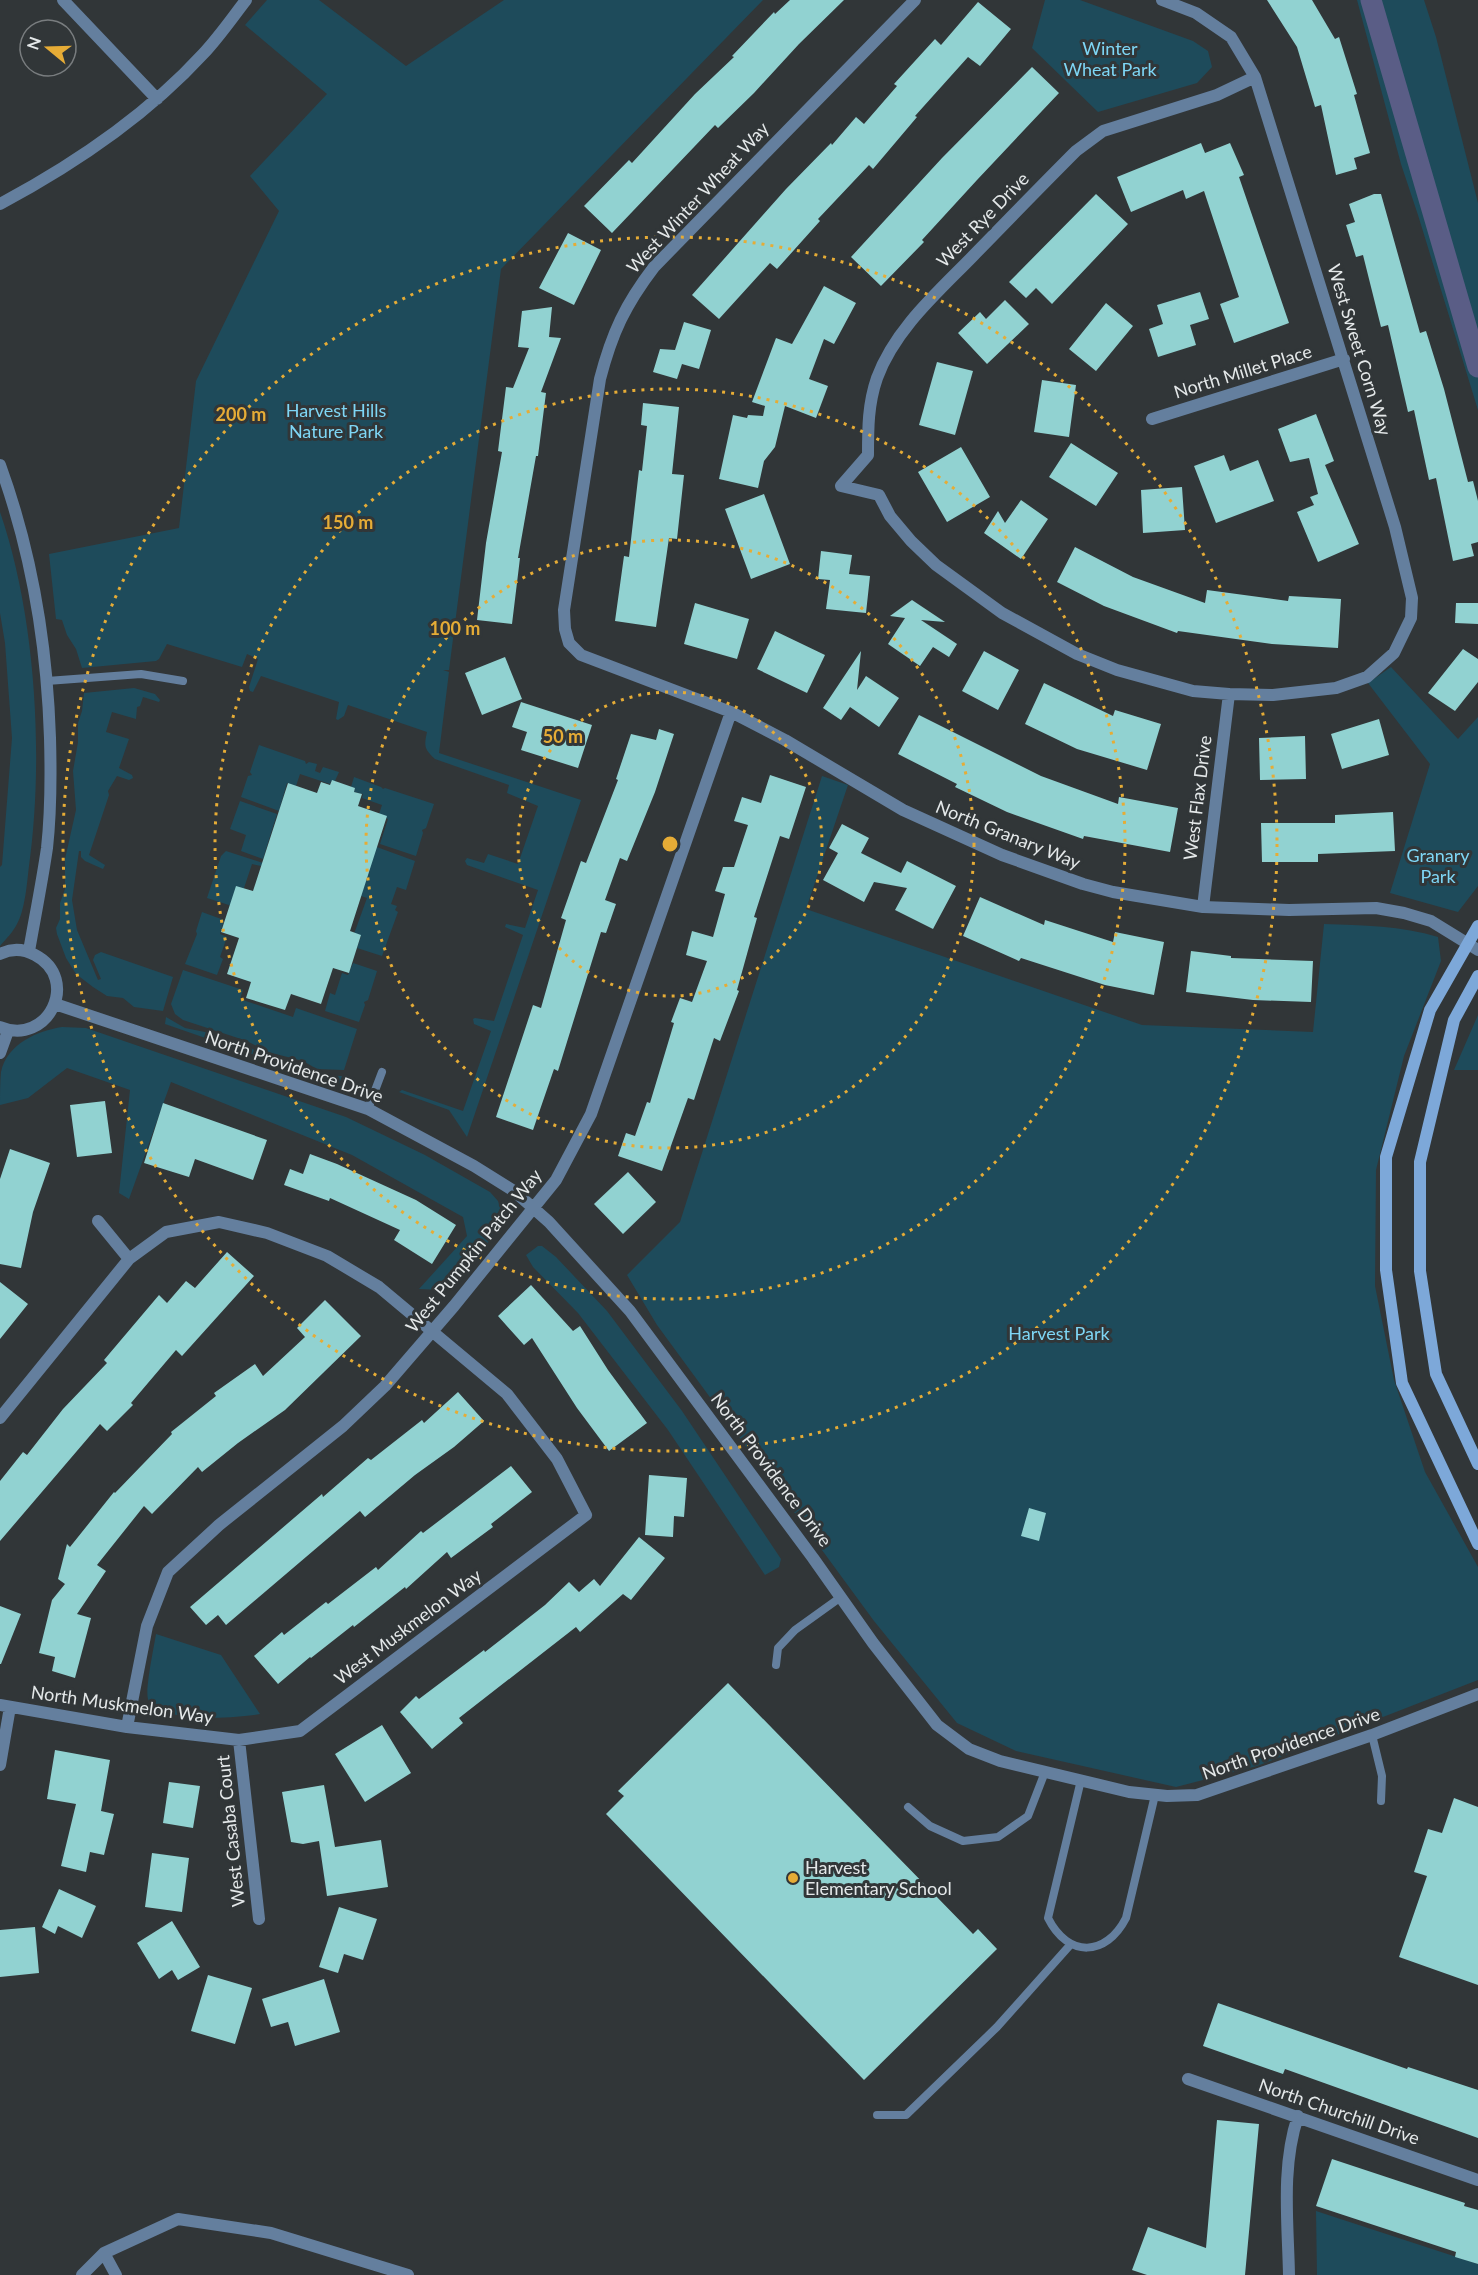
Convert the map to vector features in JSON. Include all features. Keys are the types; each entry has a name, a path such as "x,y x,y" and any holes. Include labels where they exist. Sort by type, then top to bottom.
{"street":[{"path":"63,0 157,99"},
{"path":"0,204 85,153 157,99 204,54 246,0"},
{"name":"West Winter Wheat Way","path":"569,643 565,629 564,610 569,572 600,379 608,347 621,316 654,267 915,0"},
{"name":"West Sweet Corn Way","path":"841,486 879,495 890,516 936,566 1002,613 1067,649 1117,670 1193,691 1273,695 1319,690 1353,683 1367,677 1394,653 1411,618 1413,598 1395,527 1255,77 1231,37 1196,13 1162,0"},
{"name":"West Rye Drive","path":"841,486 868,455 868,415 878,377 894,345 924,307 1076,151 1103,131 1216,95 1255,77"},
{"name":"North Millet Place","path":"1152,419 1344,359"},
{"path":"0,465 13,501 37,596 47,681 51,777 47,846 29,951"},
{"name":"North Granary Way","path":"569,643 581,655 731,712 785,740 903,810 993,851 1083,884 1113,892 1203,907 1289,910 1376,908 1431,921 1472,947"},
{"name":"West Flax Drive","path":"1203,907 1229,694"},
{"name":"West Pumpkin Patch Way","path":"127,1727 147,1626 168,1572 219,1525 343,1426 385,1386 433,1332 556,1180 591,1114 731,712"},
{"path":"1478,926 1472,947 1430,1010 1386,1157 1386,1270 1402,1383 1478,1544"},
{"path":"0,954 19,950 29,951 43,959 51,968 56,979 57,992 55,1004 42,1023 31,1029 4,1029 0,1053"},
{"path":"1478,976 1454,1020 1420,1162 1420,1271 1436,1374 1478,1464"},
{"name":"North Providence Drive","path":"55,1004 368,1109 474,1166 514,1191 549,1222 630,1311 885,1660 937,1725 969,1749 1000,1761 1129,1792 1155,1795 1197,1795 1372,1736 1478,1694"},
{"path":"98,1221 129,1259"},
{"path":"0,1418 129,1259 166,1232 219,1222 267,1233 327,1256 371,1282 433,1332"},
{"name":"West Muskmelon Way","path":"239,1740 300,1731 586,1515 557,1459 507,1394 433,1332"},
{"path":"0,1765 5,1706"},
{"name":"North Muskmelon Way","path":"5,1706 127,1727 239,1740"},
{"name":"West Casaba Court","path":"239,1740 259,1919"},
{"name":"North Churchill Drive","path":"1188,2079 1478,2180"},
{"path":"1289,2275 1287,2164 1292,2132 1298,2116"},
{"path":"82,2275 104,2253 178,2218 271,2233 408,2275"},
{"path":"104,2253 116,2275"}],"lane":[{"path":"47,681 141,674 183,681"},
{"path":"368,1109 382,1072"},
{"path":"776,1665 778,1648 783,1642 795,1630 841,1597"},
{"path":"1372,1736 1382,1776 1381,1802"},
{"path":"908,1807 930,1826 963,1841 998,1837 1028,1816 1046,1772"},
{"path":"1081,1780 1048,1918 1055,1932 1071,1944 1085,1949 1107,1942 1120,1930 1126,1918 1155,1795"},
{"path":"877,2115 906,2115 997,2027 1071,1944"}],"green space":[{"name":"Harvest Hills Nature Park","path":"267,0 319,0 406,66 504,0 763,0 501,269 449,670 443,670 449,672 439,753 581,800 467,1137 449,1110 399,1092 402,1090 463,1111 491,1031 474,1024 473,1019 494,1021 523,935 505,927 506,924 525,928 538,890 467,865 465,861 467,858 484,863 488,854 518,864 538,806 507,793 509,785 435,759 426,747 427,732 348,705 344,716 338,720 336,719 339,702 261,676 253,692 250,691 249,687 258,659 247,654 242,667 167,644 156,661 82,668 62,620 56,619 49,554 179,528 196,381 279,211 250,176 327,94 245,25"},
{"name":"Winter Wheat Park","path":"1045,0 1080,0 1193,41 1208,51 1212,67 1197,83 1098,112 1032,48"},
{"path":"1357,0 1424,0 1436,37 1478,203 1478,410 1401,164"},
{"path":"0,512 22,596 29,641 34,688 36,780 34,824 22,911 17,924 0,946 0,867 2,865 12,738 5,643 0,613"},
{"name":"Granary Park","path":"1391,667 1458,739 1478,717 1478,886 1458,912 1390,893 1430,764 1368,683"},
{"path":"134,688 155,694 160,700 159,702 143,697 140,706 137,707 136,719 112,712 106,732 129,739 119,768 132,775 133,778 129,780 117,776 108,791 109,795 89,855 105,865 103,869 85,861 79,851 72,900 77,930 98,980 101,979 93,960 95,955 101,952 173,977 163,1011 134,1007 123,998 107,996 76,974 66,958 56,928 60,919 60,903 65,889 65,859 76,810 73,771 84,693"},
{"path":"259,745 305,761 306,764 309,762 317,764 315,771 320,773 323,767 339,772 335,781 331,781 330,784 300,774 296,786 287,783 279,811 241,797 248,776 252,775 250,772"},
{"name":"Harvest Park","path":"822,776 848,785 806,909 1142,1025 1313,1032 1324,924 1396,928 1438,937 1441,961 1404,1056 1376,1170 1375,1286 1394,1380 1425,1472 1478,1567 1478,1680 1257,1766 1176,1787 1016,1751 957,1723 874,1621 657,1325 627,1275 680,1222"},
{"path":"354,777 383,789 434,804 426,828 422,830 416,856 380,844 388,819 379,814 382,805 362,798 363,794 354,792 355,788 351,787"},
{"path":"240,801 277,814 263,859 241,851 246,835 230,829"},
{"path":"374,846 415,861 406,890 397,887 391,904 397,906 395,910 398,912 382,956 357,948 361,936 354,934 367,898 358,895"},
{"path":"226,851 263,863 261,866 252,864 242,894 232,906 207,898 221,856"},
{"path":"202,912 224,920 220,934 227,937 217,975 185,964 197,934"},
{"path":"353,963 377,971 368,1000 364,1002 359,1022 325,1011 330,993 335,995 342,973 348,975"},
{"path":"183,970 243,990 240,999 293,1017 296,1008 357,1029 344,1070 317,1069 303,1061 268,1052 247,1041 183,1020 175,1014 171,1004"},
{"path":"1478,1015 1478,1070 1454,1070"},
{"path":"166,1017 185,1028 245,1045 274,1060 291,1062 322,1075 342,1076 339,1084 165,1024"},
{"path":"62,1027 86,1028 346,1117 425,1155 490,1192 498,1201 500,1208 491,1239 452,1284 443,1290 419,1289 467,1236 463,1217 352,1155 171,1082 129,1199 119,1193 130,1090 67,1068 28,1098 0,1105 1,1072 10,1054 24,1040"},
{"path":"538,1246 542,1246 556,1257 607,1311 682,1411 781,1559 779,1567 765,1575 668,1430 578,1313 533,1267 526,1255"},
{"path":"156,1634 221,1655 260,1714 217,1718 182,1716 154,1707 147,1694"},
{"path":"1316,2211 1478,2264 1478,2275 1317,2275"}],"building":[{"path":"790,0 844,0 718,128 715,125 612,233 584,206 629,160 632,163 774,12 775,14"},
{"path":"1267,0 1312,0 1335,39 1339,37 1357,94 1354,95 1370,153 1354,158 1357,169 1336,175 1321,105 1315,107 1297,47"},
{"path":"978,2 1011,29 980,66 968,57 915,116 917,117 873,169 869,165 818,219 820,221 777,269 770,263 719,319 692,295 786,189 831,143 832,145 856,117 864,124 897,86 894,84 935,39 941,45"},
{"path":"1032,67 1059,93 881,286 851,257 942,158"},
{"path":"1201,143 1205,153 1230,143 1244,175 1239,177 1289,323 1234,343 1220,304 1239,297 1204,191 1186,199 1183,190 1131,212 1117,177"},
{"path":"1096,194 1128,224 1052,304 1036,288 1026,298 1009,282"},
{"path":"1374,194 1381,194 1420,333 1426,331 1468,482 1473,481 1478,501 1478,542 1471,544 1474,556 1453,561 1436,478 1429,480 1414,410 1408,412 1388,325 1381,327 1363,255 1356,257 1346,225 1355,222 1349,204"},
{"path":"568,233 601,250 574,305 539,288"},
{"path":"824,286 856,303 834,344 824,339 809,379 828,386 816,418 785,406 775,447 764,461 758,488 719,479 733,415 747,418 748,415 763,416 765,406 752,402 776,338 792,344"},
{"path":"1200,292 1209,319 1190,325 1196,345 1158,357 1149,329 1163,324 1157,305"},
{"path":"1005,300 1029,324 987,364 958,333 980,312 986,319"},
{"path":"1106,303 1133,326 1096,371 1069,349"},
{"path":"552,307 549,337 561,338 541,392 546,393 538,456 536,456 518,558 520,558 512,624 477,620 486,543 502,452 498,451 506,387 513,388 529,348 518,347 522,311"},
{"path":"684,322 711,330 699,369 682,364 677,379 653,372 660,349 675,350"},
{"path":"937,362 973,371 955,435 919,425"},
{"path":"1042,380 1076,385 1069,437 1034,432"},
{"path":"643,403 679,407 672,474 684,475 677,539 669,538 656,627 615,621 624,556 629,557 639,470 642,471 647,426 641,425"},
{"path":"1316,414 1334,461 1325,465 1359,544 1318,562 1297,512 1314,505 1310,497 1318,494 1309,458 1290,462 1278,429"},
{"path":"1071,443 1118,473 1096,506 1049,477"},
{"path":"961,447 990,497 947,522 918,472"},
{"path":"1224,455 1230,471 1258,460 1274,501 1216,523 1194,466"},
{"path":"1182,487 1185,530 1143,533 1141,490"},
{"path":"764,494 790,564 751,579 725,509"},
{"path":"1021,500 1048,519 1021,559 984,533 998,511 1005,523"},
{"path":"1075,547 1133,577 1205,603 1207,590 1288,601 1289,596 1341,599 1338,648 1272,644 1178,631 1177,633 1104,606 1057,582"},
{"path":"821,551 852,555 849,574 870,576 866,613 826,609 830,580 818,579"},
{"path":"912,600 945,622 921,620 957,644 949,657 933,647 920,666 888,644 905,618 890,616"},
{"path":"695,603 749,619 737,659 684,644"},
{"path":"1456,603 1478,603 1478,624 1455,623"},
{"path":"775,631 825,655 807,693 757,669"},
{"path":"1463,649 1478,659 1478,682 1455,711 1428,693"},
{"path":"861,651 857,690 866,676 899,698 879,727 850,707 841,720 823,708"},
{"path":"984,651 1019,670 998,710 962,691"},
{"path":"505,657 522,699 482,715 465,673"},
{"path":"1044,683 1113,716 1115,710 1161,724 1147,770 1077,749 1025,724"},
{"path":"521,702 592,725 578,768 521,750 527,732 512,727"},
{"path":"919,715 1041,776 1118,804 1119,797 1178,808 1170,852 1084,836 1083,839 1007,812 955,787 957,784 898,754"},
{"path":"1379,719 1389,755 1342,769 1331,734"},
{"path":"659,729 674,734 655,792 627,861 620,858 605,900 616,904 606,933 601,932 558,1071 554,1069 533,1130 496,1117 533,1005 541,1008 566,920 561,918 581,861 586,863 618,780 616,779 631,734 656,740"},
{"path":"1305,736 1306,779 1260,780 1259,738"},
{"path":"770,775 806,787 789,839 780,836 754,917 757,918 737,990 739,991 720,1041 714,1038 694,1100 688,1098 662,1171 618,1156 626,1133 635,1136 647,1102 650,1103 674,1023 671,1022 680,998 692,1002 707,961 686,955 692,931 713,937 725,894 715,891 723,867 734,867 748,825 734,821 742,797 761,803"},
{"path":"332,780 355,788 354,792 362,794 358,806 387,816 350,931 361,935 349,973 333,968 321,1004 291,994 285,1010 246,998 251,982 227,974 239,938 221,932 236,886 253,891 288,783 317,793 321,782 330,785"},
{"path":"1393,812 1395,851 1318,854 1318,862 1262,862 1261,823 1335,823 1335,815"},
{"path":"842,824 869,838 861,853 901,873 907,861 956,886 933,929 895,910 907,888 874,882 864,902 823,880 838,853 829,848"},
{"path":"980,897 1044,925 1045,920 1113,942 1115,932 1164,942 1154,995 1105,985 1021,958 1019,961 963,936"},
{"path":"1191,951 1231,956 1231,958 1313,961 1311,1002 1253,1000 1186,992"},
{"path":"105,1101 112,1153 77,1157 70,1105"},
{"path":"163,1103 267,1140 253,1180 195,1159 189,1177 144,1163"},
{"path":"10,1149 50,1163 33,1212 21,1268 0,1264 0,1179"},
{"path":"310,1154 416,1200 456,1225 432,1264 394,1240 400,1230 330,1198 329,1201 284,1185 290,1169 303,1174"},
{"path":"628,1172 656,1202 623,1234 594,1204"},
{"path":"227,1252 254,1276 182,1356 176,1350 131,1403 133,1405 107,1431 100,1424 0,1541 0,1481 23,1452 27,1455 63,1409 107,1363 104,1360 159,1295 167,1303 186,1281 195,1288"},
{"path":"0,1282 28,1304 0,1339"},
{"path":"531,1285 573,1331 580,1326 608,1370 647,1423 609,1451 577,1408 532,1338 524,1345 498,1316"},
{"path":"325,1300 361,1336 285,1410 202,1472 198,1467 152,1514 144,1506 97,1565 106,1571 77,1614 91,1618 75,1678 52,1671 55,1657 39,1653 52,1600 65,1584 58,1579 67,1544 70,1547 114,1492 172,1434 171,1432 216,1396 214,1393 255,1364 263,1376 305,1337 297,1328"},
{"path":"458,1392 484,1421 454,1447 415,1475 365,1517 360,1511 226,1625 218,1615 206,1625 190,1607 322,1494 323,1497 368,1458 371,1460 422,1420 424,1423"},
{"path":"511,1466 532,1492 491,1524 493,1527 451,1558 447,1552 406,1589 405,1587 354,1627 353,1625 278,1684 254,1656 282,1632 284,1635 376,1567 378,1570 421,1531 423,1533"},
{"path":"649,1475 687,1478 684,1517 674,1516 673,1537 645,1535"},
{"path":"1029,1508 1046,1513 1039,1541 1021,1536"},
{"path":"639,1537 665,1558 631,1600 623,1594 580,1632 576,1627 459,1718 463,1723 432,1749 400,1712 416,1696 419,1699 484,1650 485,1652 545,1605 569,1582 579,1592 594,1579 600,1586"},
{"path":"0,1606 21,1614 1,1664 0,1664"},
{"name":"Harvest Elementary School","path":"728,1683 973,1934 978,1929 997,1949 864,2080 606,1814 624,1796 618,1791"},
{"path":"382,1725 411,1773 365,1802 335,1754"},
{"path":"55,1750 110,1760 101,1811 114,1814 104,1855 90,1852 86,1872 61,1866 76,1804 47,1799"},
{"path":"169,1782 200,1786 193,1828 163,1823"},
{"path":"324,1785 335,1847 381,1840 388,1887 327,1896 319,1841 303,1844 291,1842 282,1792"},
{"path":"1454,1798 1478,1807 1478,1985 1399,1957 1427,1876 1414,1872 1428,1829 1442,1833"},
{"path":"152,1853 189,1858 182,1912 145,1907"},
{"path":"59,1889 96,1906 82,1938 58,1926 55,1934 42,1927"},
{"path":"339,1907 377,1919 363,1960 344,1954 338,1973 319,1967"},
{"path":"172,1921 200,1967 178,1980 172,1970 159,1979 137,1943"},
{"path":"35,1927 39,1973 0,1977 0,1930"},
{"path":"208,1975 252,1988 235,2044 191,2031"},
{"path":"324,1979 340,2032 295,2046 288,2022 271,2027 262,1999"},
{"path":"1218,2003 1407,2069 1408,2067 1478,2090 1478,2138 1285,2069 1283,2074 1203,2046"},
{"path":"1217,2120 1259,2124 1245,2275 1147,2275 1132,2270 1148,2227 1206,2248"},
{"path":"1332,2159 1465,2203 1464,2206 1478,2210 1478,2264 1455,2257 1456,2252 1316,2206"}],"waterway":[{"path":"1371,0 1478,367"}],"place":[{"name":"Harvest Elementary School","path":"793,1878"}]}
